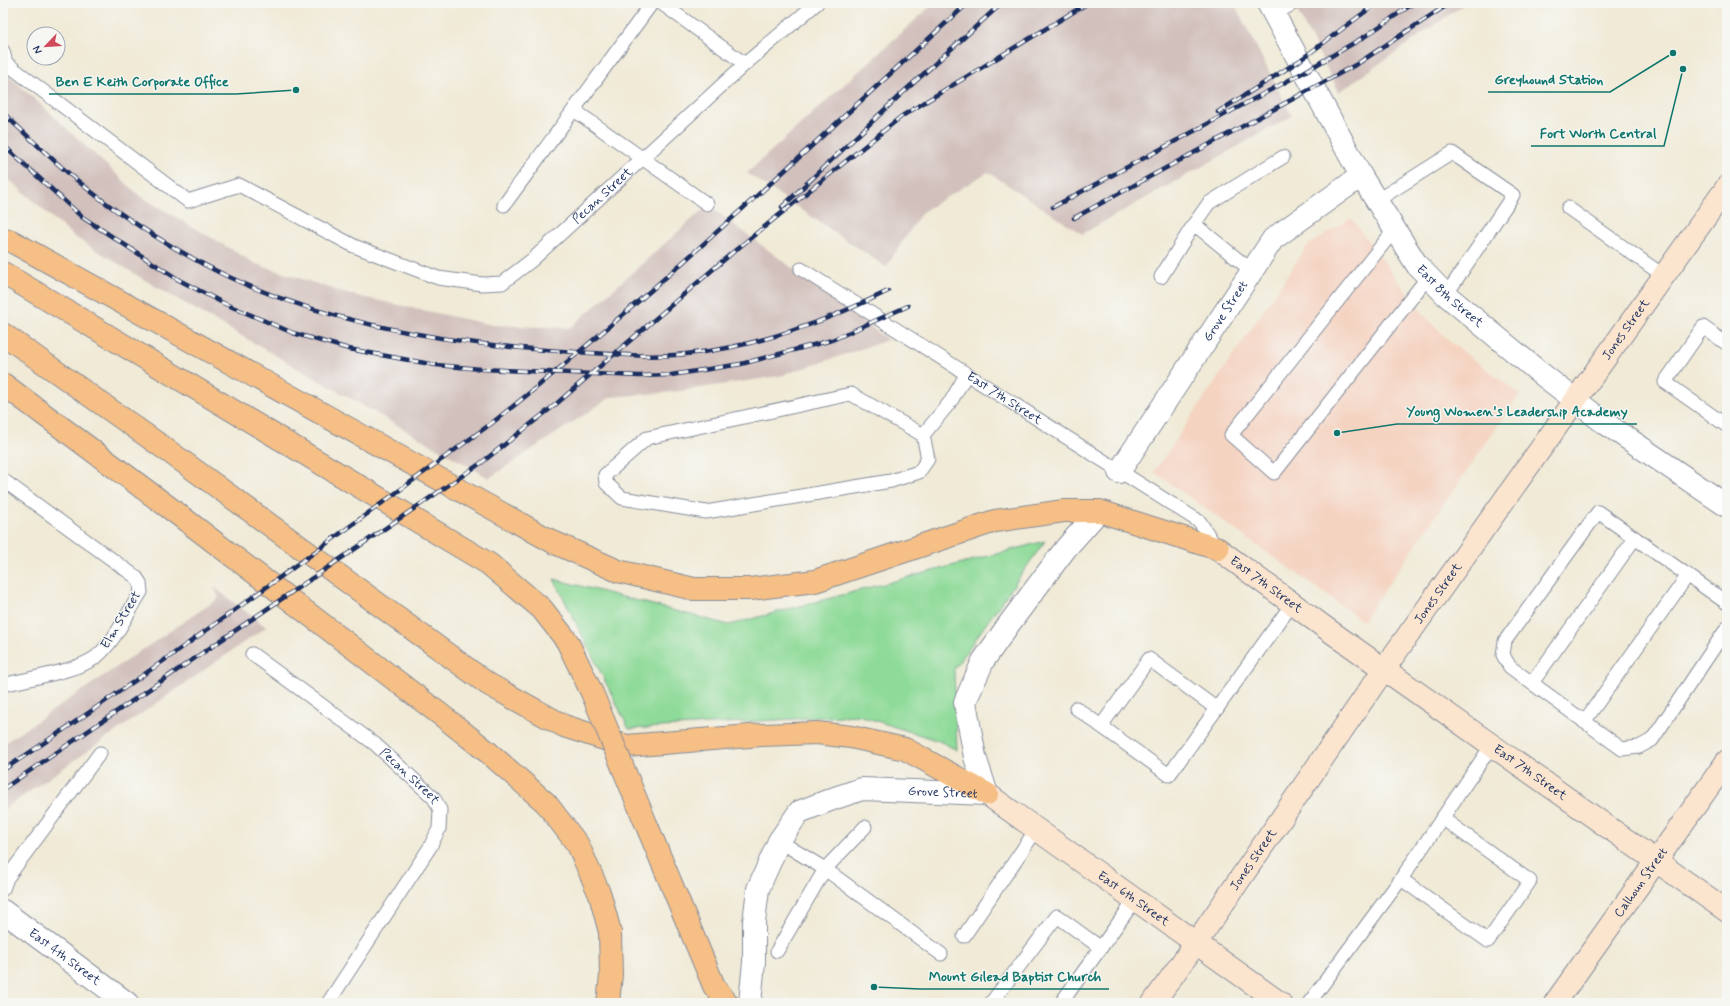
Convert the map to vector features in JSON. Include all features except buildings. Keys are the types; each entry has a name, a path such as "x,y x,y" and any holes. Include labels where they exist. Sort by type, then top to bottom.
{"highway":[{"path":"3,240 11,241 553,542 618,571 694,589 750,589 815,581 996,521 1064,511 1100,511 1218,549"},
{"path":"3,273 489,564 542,609 568,642 593,695 714,986 726,1003"},
{"path":"3,334 171,453 488,684 564,726 626,746 762,735 818,733 851,738 905,749 987,794"},
{"path":"3,384 179,515 445,718 489,753 546,802 578,846 600,895 610,932 611,975 608,1003"}],"street":[{"name":"East 8th Street","path":"1271,9 1360,176 1417,265 1446,295 1602,421 1727,506"},
{"name":"Grove Street","path":"1119,472 1273,239 1360,176"},
{"name":"Jones Street","path":"1153,1003 1384,670 1727,187"},
{"name":"Grove Street","path":"750,1003 754,962 754,922 758,889 779,841 799,812 862,789 987,794 975,757 965,702 983,661 1009,624 1066,548 1100,511"},
{"name":"East 7th Street","path":"1218,549 1384,670 1727,911"},
{"name":"Calhoun Street","path":"1555,1003 1727,761"},
{"name":"East 6th Street","path":"987,794 1280,1003"},
{"name":"East 4th Street","path":"3,911 127,1003"}],"lane":[{"path":"504,205 652,3"},
{"path":"661,3 745,64"},
{"name":"Pecan Street","path":"3,51 6,63 188,201 239,185 354,246 438,278 482,284 502,283 532,260 745,64 817,3"},
{"path":"1271,9 1294,3"},
{"path":"574,110 708,204"},
{"path":"1376,201 1452,153 1513,195 1446,295"},
{"path":"1161,277 1209,203 1283,157"},
{"path":"1568,208 1664,276"},
{"path":"1194,224 1252,271"},
{"path":"1395,229 1231,435 1274,473 1428,276"},
{"name":"East 7th Street","path":"801,269 966,376 1200,522 1218,549"},
{"path":"1727,344 1703,327 1665,382 1727,426"},
{"path":"923,435 951,401 966,376"},
{"path":"851,394 923,435 928,459 920,472 891,481 706,512 622,498 606,483 605,475 647,438 851,394"},
{"name":"Elm Street","path":"3,480 136,577 140,583 141,592 108,644 96,657 82,665 3,685"},
{"path":"1726,632 1652,740 1639,747 1622,749 1510,667 1502,655 1505,641 1598,512 1727,603"},
{"path":"1532,683 1635,538"},
{"path":"1584,722 1688,575"},
{"path":"1076,708 1169,775 1292,604"},
{"name":"Pecan Street","path":"252,654 375,744 434,798 440,810 439,829 430,847 328,1003"},
{"path":"1100,726 1149,659 1217,709"},
{"path":"1309,1003 1401,879 1492,745"},
{"path":"4,880 100,753"},
{"path":"1401,879 1488,941 1530,880 1442,818"},
{"path":"777,951 825,869 865,827"},
{"path":"964,936 1036,830"},
{"path":"779,841 825,869 941,954"},
{"path":"1061,1003 1135,900"},
{"path":"991,1003 1057,916 1101,948"}],"shaded area":[{"path":"934,3 1234,3 1292,116 1082,234 988,172 922,212 886,267 747,173"},
{"path":"1293,3 1466,3 1339,92"},
{"path":"3,67 13,79 140,196 256,264 348,294 492,325 570,328 708,205 888,340 780,376 673,392 611,397 489,478 153,285 73,236 3,174"},
{"path":"1351,218 1424,315 1451,343 1520,394 1363,621 1154,472 1308,245"},
{"path":"214,587 266,627 3,810 3,744 219,598"}],"green space":[{"path":"1045,541 954,669 957,750 939,741 858,715 629,729 554,579 729,625"}],"railway":[{"path":"3,770 65,729 188,643 492,423 554,373 674,270 968,3"},
{"path":"782,207 898,97 1002,3"},
{"path":"3,789 481,463 555,405 732,253 902,116 1088,3"},
{"path":"1218,112 1299,61 1377,3"},
{"path":"1053,207 1304,72 1364,37 1414,3"},
{"path":"1074,218 1357,64 1450,3"},
{"path":"3,113 59,165 92,193 138,226 187,255 246,284 290,302 384,328 432,337 528,349 659,356 712,351 739,346 790,332 840,313 888,291"},
{"path":"3,145 82,217 179,280 223,303 293,333 349,349 436,365 481,369 639,376 671,375 741,364 832,340 908,306"}],"place":[{"name":"Greyhound Station","path":"1673,53"},
{"name":"Fort Worth Central","path":"1683,69"},
{"name":"Ben E Keith Corporate Office","path":"296,90"},
{"name":"Young Women's Leadership Academy","path":"1337,433"},
{"name":"Mount Gilead Baptist Church","path":"874,987"}]}
